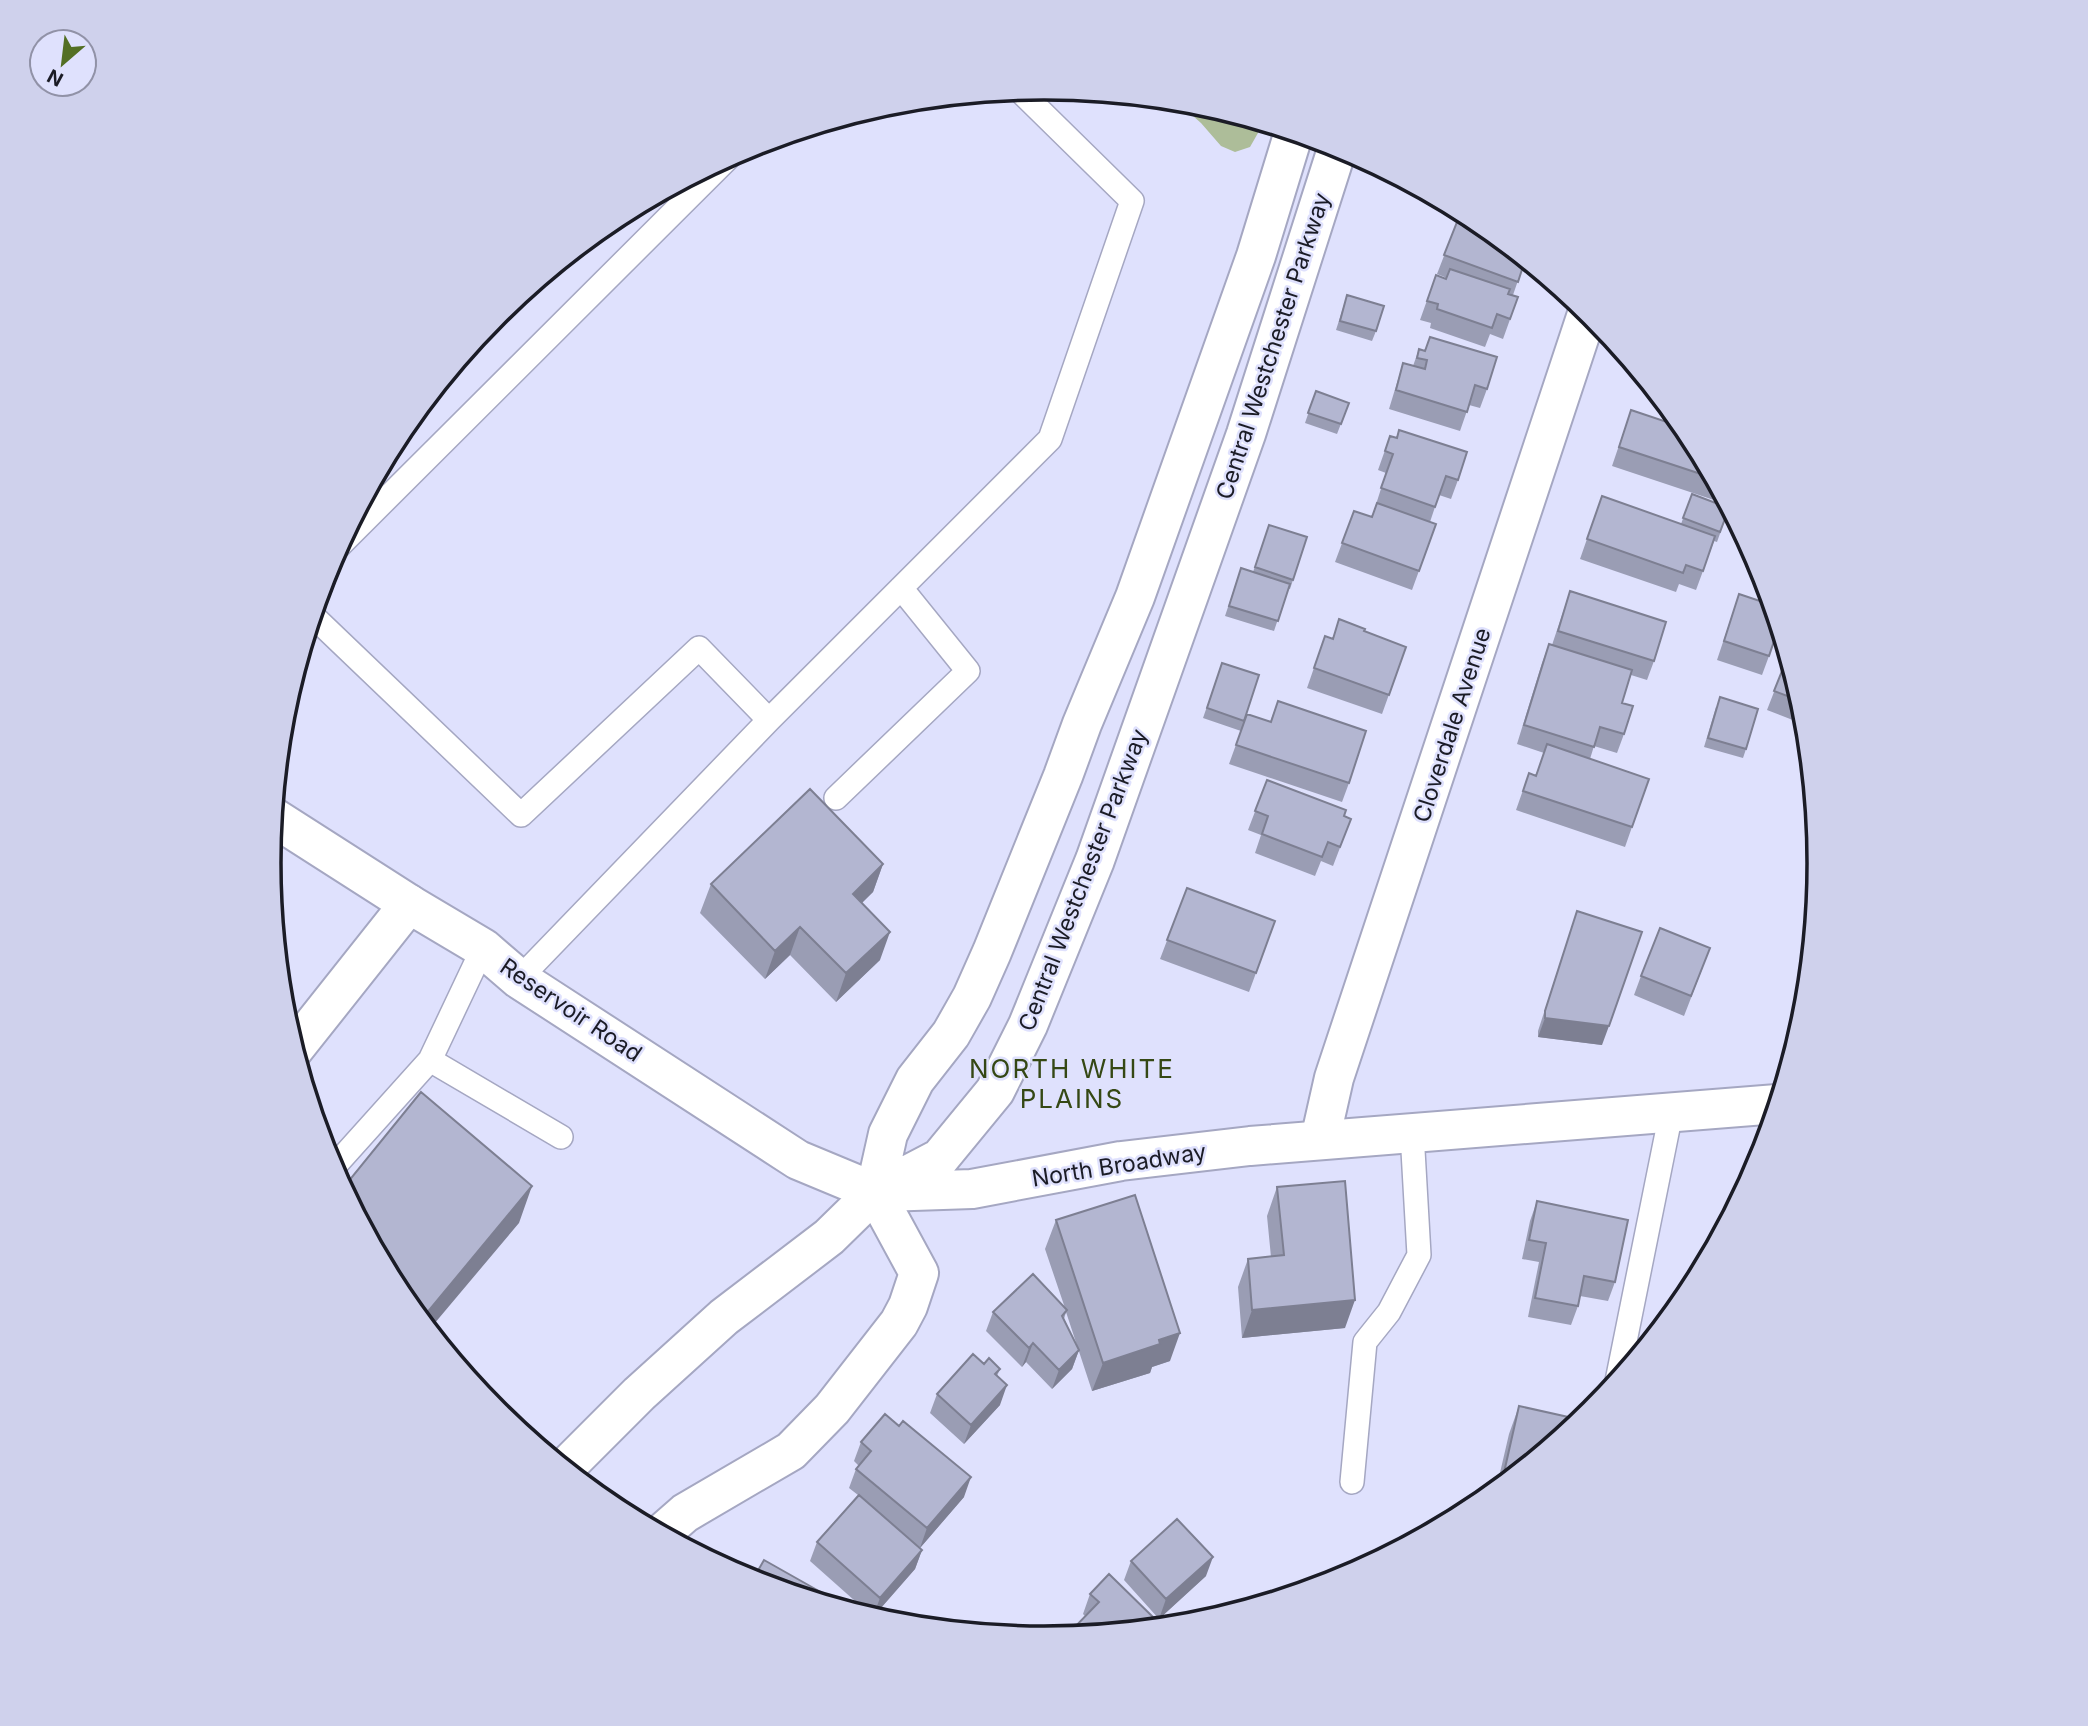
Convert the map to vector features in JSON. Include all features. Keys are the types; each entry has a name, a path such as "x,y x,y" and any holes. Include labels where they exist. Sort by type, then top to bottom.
{"main road":[{"name":"Central Westchester Parkway","path":"875,1192 888,1134 915,1080 951,1034 972,998 992,953 1135,597 1256,256 1291,141"},
{"name":"Central Westchester Parkway","path":"875,1192 940,1158 995,1091 1028,1026 1095,860 1246,434 1334,157"},
{"name":"Cloverdale Avenue","path":"1321,1140 1334,1078 1584,323"},
{"name":"Reservoir Road","path":"282,823 483,948 519,979 798,1160 875,1192"},
{"path":"302,1039 409,904"},
{"name":"North Broadway","path":"875,1192 972,1189 1121,1161 1321,1140 1768,1105"},
{"path":"571,1462 639,1394 724,1317 829,1237 875,1192 919,1273 899,1323 832,1409 791,1451 685,1513 669,1528"}],"lane":[{"path":"519,979 769,720 1050,439 1132,201 1029,100"},
{"path":"358,527 709,177"},
{"path":"836,798 968,671 901,588"},
{"path":"320,622 521,815 699,648 769,720"},
{"path":"341,1159 430,1060 483,948"},
{"path":"430,1060 561,1137"},
{"path":"1622,1361 1671,1113"},
{"path":"1352,1482 1365,1342 1389,1312 1419,1255 1412,1133"}],"green space":[{"path":"1190,114 1242,126 1258,133 1250,147 1235,152 1221,146"}],"building":[{"path":"1457,221 1522,268 1518,282 1444,255"},
{"path":"1450,269 1510,289 1508,294 1518,297 1510,319 1497,314 1492,328 1437,309 1438,304 1427,301 1436,275 1446,279"},
{"path":"1347,295 1384,306 1376,331 1340,321"},
{"path":"1430,337 1497,357 1487,389 1475,385 1467,412 1396,390 1403,363 1425,369 1427,360 1417,358 1419,349 1425,351"},
{"path":"1316,391 1349,403 1341,424 1308,413"},
{"path":"1631,410 1667,422 1701,474 1619,447"},
{"path":"1399,430 1467,452 1458,480 1446,476 1435,507 1381,488 1393,454 1385,451 1390,436 1397,438"},
{"path":"1692,494 1717,504 1725,518 1720,532 1683,518"},
{"path":"1602,496 1715,536 1703,571 1686,565 1683,573 1587,539"},
{"path":"1377,503 1436,524 1419,571 1342,543 1354,511 1372,517"},
{"path":"1269,525 1307,537 1293,580 1255,567"},
{"path":"1241,568 1290,584 1278,621 1229,606"},
{"path":"1570,591 1666,622 1654,661 1558,631"},
{"path":"1739,594 1761,601 1774,641 1769,656 1724,641"},
{"path":"1339,619 1406,647 1389,695 1314,668 1325,636 1333,639"},
{"path":"1549,644 1632,670 1622,703 1633,706 1624,734 1600,727 1594,747 1524,725"},
{"path":"1222,663 1259,675 1244,721 1207,708"},
{"path":"1782,670 1789,696 1774,691"},
{"path":"1720,697 1758,709 1746,749 1708,738"},
{"path":"1278,701 1366,731 1349,783 1236,745 1247,714 1271,722"},
{"path":"1547,744 1649,779 1632,827 1523,791 1529,773 1536,776"},
{"path":"1267,780 1346,810 1344,816 1351,819 1340,847 1328,842 1322,857 1262,834 1268,816 1255,811"},
{"path":"810,789 883,864 853,894 890,932 846,973 800,927 775,951 711,884"},
{"path":"1187,888 1275,921 1256,973 1167,940"},
{"path":"1577,911 1642,932 1609,1026 1545,1018"},
{"path":"1660,928 1710,948 1691,996 1641,976"},
{"path":"421,1092 532,1186 427,1313 383,1245 350,1180"},
{"path":"1345,1181 1355,1300 1252,1310 1248,1259 1284,1255 1277,1187"},
{"path":"1135,1195 1180,1333 1159,1340 1160,1344 1103,1363 1056,1220"},
{"path":"1537,1201 1628,1220 1615,1282 1584,1276 1578,1306 1535,1298 1546,1243 1529,1240"},
{"path":"1033,1274 1067,1310 1062,1316 1079,1350 1059,1370 1033,1343 1029,1348 993,1312"},
{"path":"973,1354 984,1364 989,1358 1000,1369 995,1374 1007,1385 971,1425 937,1394"},
{"path":"1519,1406 1569,1417 1547,1437 1504,1473"},
{"path":"885,1414 899,1426 903,1421 971,1477 927,1528 856,1469 871,1451 861,1442"},
{"path":"859,1495 922,1550 880,1598 817,1542"},
{"path":"1177,1519 1213,1557 1166,1599 1131,1561"},
{"path":"764,1560 822,1593 799,1586 758,1570"},
{"path":"1109,1574 1154,1618 1076,1625 1099,1602 1090,1594"}],"district":[{"name":"NORTH WHITE PLAINS","path":"1072,1084"}]}
